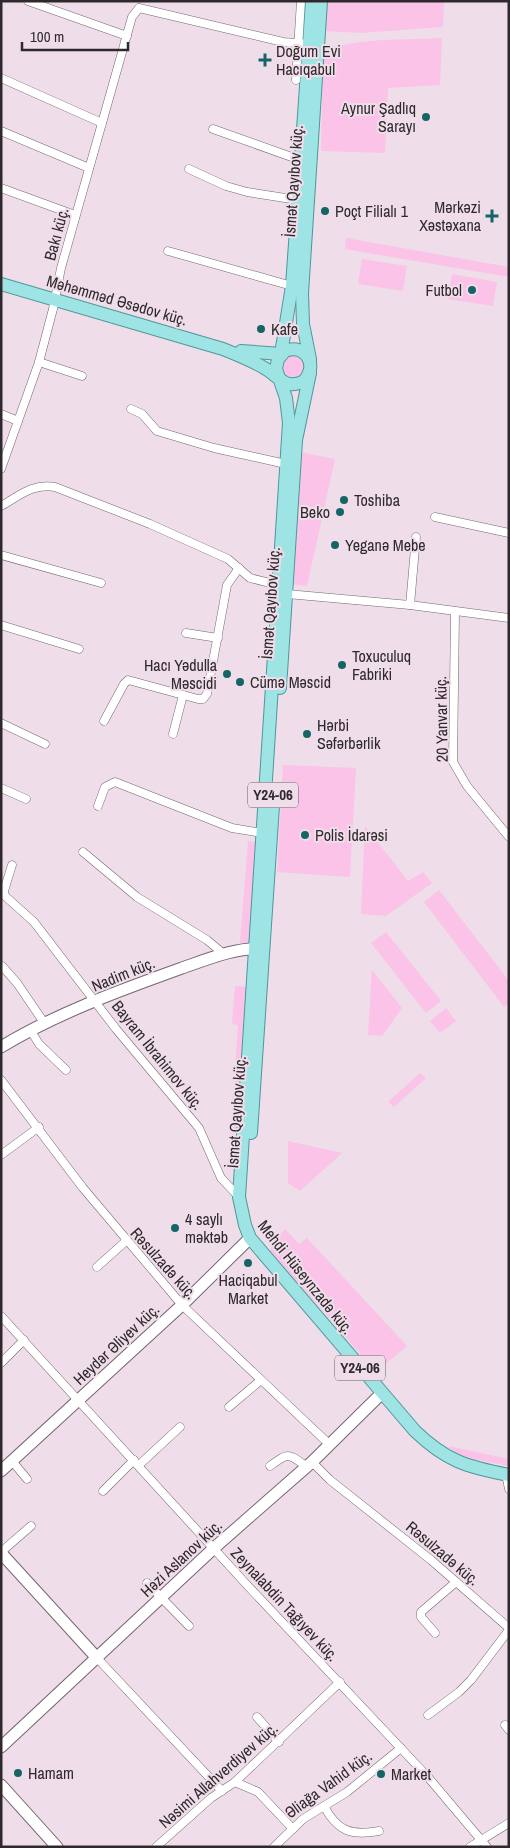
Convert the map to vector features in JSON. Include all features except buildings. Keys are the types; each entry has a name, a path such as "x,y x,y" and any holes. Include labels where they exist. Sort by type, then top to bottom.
{"main road":[{"name":"İsmət Qayıbov küç.","path":"281,354 292,286 300,160 303,44 312,1"},
{"name":"İsmət Qayıbov küç.","path":"244,1220 239,1197 259,949 262,833 296,440 311,367 303,324 302,293 321,1"},
{"name":"Məhəmməd Əsədov küç.","path":"1,284 224,349"},
{"path":"224,349 255,354 281,354 290,349 300,350 311,367 300,383 289,384 256,363 224,349"},
{"path":"280,378 276,364 281,354"},
{"name":"İsmət Qayıbov küç.","path":"244,1220 282,590 288,423 286,398 280,378"},
{"name":"Nadim küç.","path":"1,1047 45,1024 150,980 225,955 259,949"},
{"name":"Mehdi Hüseynzadə küç.","path":"244,1220 250,1238 381,1394 415,1431 444,1456 467,1466 507,1475"},
{"name":"Heydər Əliyev küç.","path":"1,1471 182,1305 250,1238"},
{"name":"Həzi Aslanov küç.","path":"1,1747 214,1548 310,1464 381,1394"},
{"path":"1,1552 97,1658"},
{"path":"1,1785 57,1847"}],"street":[{"path":"28,1 127,36"},
{"path":"296,80 303,44 301,1"},
{"path":"138,5 303,44"},
{"name":"Bakı küç.","path":"1,469 39,362 75,215 132,17 138,5"},
{"path":"1,78 102,123"},
{"path":"213,129 300,160"},
{"path":"1,131 89,168"},
{"path":"189,169 226,186 247,192 298,200"},
{"path":"1,188 75,215"},
{"path":"168,251 292,286"},
{"path":"39,362 82,376"},
{"path":"131,408 142,414 157,431 214,448 286,464"},
{"path":"1,414 18,421"},
{"name":"İsmət Qayıbov küç.","path":"1,505 30,489 44,485 55,486 173,534 228,559 250,578 282,590"},
{"path":"1,505 1,514"},
{"path":"435,517 509,533"},
{"path":"410,605 416,538"},
{"path":"1,556 101,583"},
{"path":"104,721 128,680 203,699 207,694 227,585 239,568"},
{"path":"282,590 509,618"},
{"name":"20 Yanvar küç.","path":"455,612 453,762 468,786 509,837"},
{"path":"1,625 79,649"},
{"path":"186,632 218,638"},
{"path":"173,734 182,695"},
{"path":"1,723 45,744"},
{"path":"98,806 106,787 116,782 232,828 262,833"},
{"path":"1,788 26,799"},
{"path":"83,852 137,897 207,940 225,955"},
{"name":"Bayram İbrahimov küç.","path":"12,865 4,891 5,896 34,922 97,1001 116,1029 199,1128 221,1178 239,1197"},
{"path":"2,966 17,983 45,1024"},
{"path":"31,1031 39,1044 66,1070"},
{"name":"Rəsulzadə küç.","path":"1,1080 83,1188 182,1305 330,1445"},
{"path":"1,1155 38,1127"},
{"path":"97,1267 126,1241"},
{"name":"Zeynalabdin Tağıyev küç.","path":"3,1320 80,1400 214,1548 401,1748 487,1847"},
{"path":"1,1363 24,1340"},
{"path":"229,1407 261,1380"},
{"path":"103,1490 180,1428"},
{"name":"Rəsulzadə küç.","path":"270,1466 285,1455 290,1454 310,1464 456,1582 509,1629"},
{"path":"12,1461 27,1479"},
{"path":"507,1475 509,1489"},
{"path":"1,1552 30,1526"},
{"path":"435,1633 421,1616 421,1612 456,1582"},
{"path":"147,1583 189,1626"},
{"path":"428,1715 459,1692 471,1680 509,1629"},
{"path":"97,1658 222,1791"},
{"name":"Nəsimi Allahverdiyev küç.","path":"156,1847 235,1782 340,1682"},
{"path":"257,1717 279,1742"},
{"name":"Əliağa Vahid küç.","path":"274,1847 303,1819 368,1777 401,1748"},
{"path":"235,1782 258,1792 293,1829"},
{"path":"324,1806 330,1819 338,1826 361,1834 379,1831"},
{"path":"470,1847 480,1839 509,1823"}],"shaded area":[{"path":"327,1 444,1 443,27 361,33 325,31"},
{"path":"442,38 440,85 388,88 385,153 321,151 323,53 348,44 363,42"},
{"path":"346,238 509,267 509,277 345,249"},
{"path":"362,259 407,266 403,291 358,284"},
{"name":"Futbol","path":"452,274 497,282 493,306 448,299"},
{"path":"293,355 301,358 304,366 301,374 293,377 285,374 282,366 285,358"},
{"path":"300,452 335,459 307,586 290,584"},
{"path":"283,765 356,768 350,877 277,872"},
{"path":"365,826 408,881 423,872 432,883 386,916 361,914"},
{"path":"248,841 256,842 250,942 240,943"},
{"path":"439,890 509,981 509,1004 504,1007 424,902"},
{"path":"386,932 441,1001 426,1013 371,943"},
{"path":"372,970 402,1008 382,1036 368,1035"},
{"path":"235,986 248,987 238,1134 230,1133 238,1025 232,1024"},
{"path":"446,1008 456,1021 440,1033 430,1021"},
{"path":"420,1073 426,1078 394,1107 388,1102"},
{"path":"288,1141 342,1153 300,1191 288,1183"},
{"path":"285,1229 299,1244 307,1238 407,1346 376,1372 270,1251 276,1238"},
{"path":"448,1446 509,1459 509,1466 458,1457"}],"place":[{"name":"Doğum Evi Hacıqabul","path":"265,60"},
{"name":"Aynur Şadlıq Sarayı","path":"426,117"},
{"name":"Poçt Filialı 1","path":"325,211"},
{"name":"Mərkəzi Xəstəxana","path":"492,216"},
{"name":"Futbol","path":"472,290"},
{"name":"Kafe","path":"261,329"},
{"name":"Toshiba","path":"344,500"},
{"name":"Beko","path":"340,512"},
{"name":"Yeganə Mebe","path":"335,545"},
{"name":"Toxuculuq Fabriki","path":"342,665"},
{"name":"Hacı Yədulla Məscidi","path":"227,674"},
{"name":"Cümə Məscid","path":"240,682"},
{"name":"Hərbi Səfərbərlik","path":"307,734"},
{"name":"Polis İdarəsi","path":"305,835"},
{"name":"4 saylı məktəb","path":"175,1228"},
{"name":"Haciqabul Market","path":"248,1263"},
{"name":"Hamam","path":"18,1773"},
{"name":"Market","path":"381,1774"}]}
